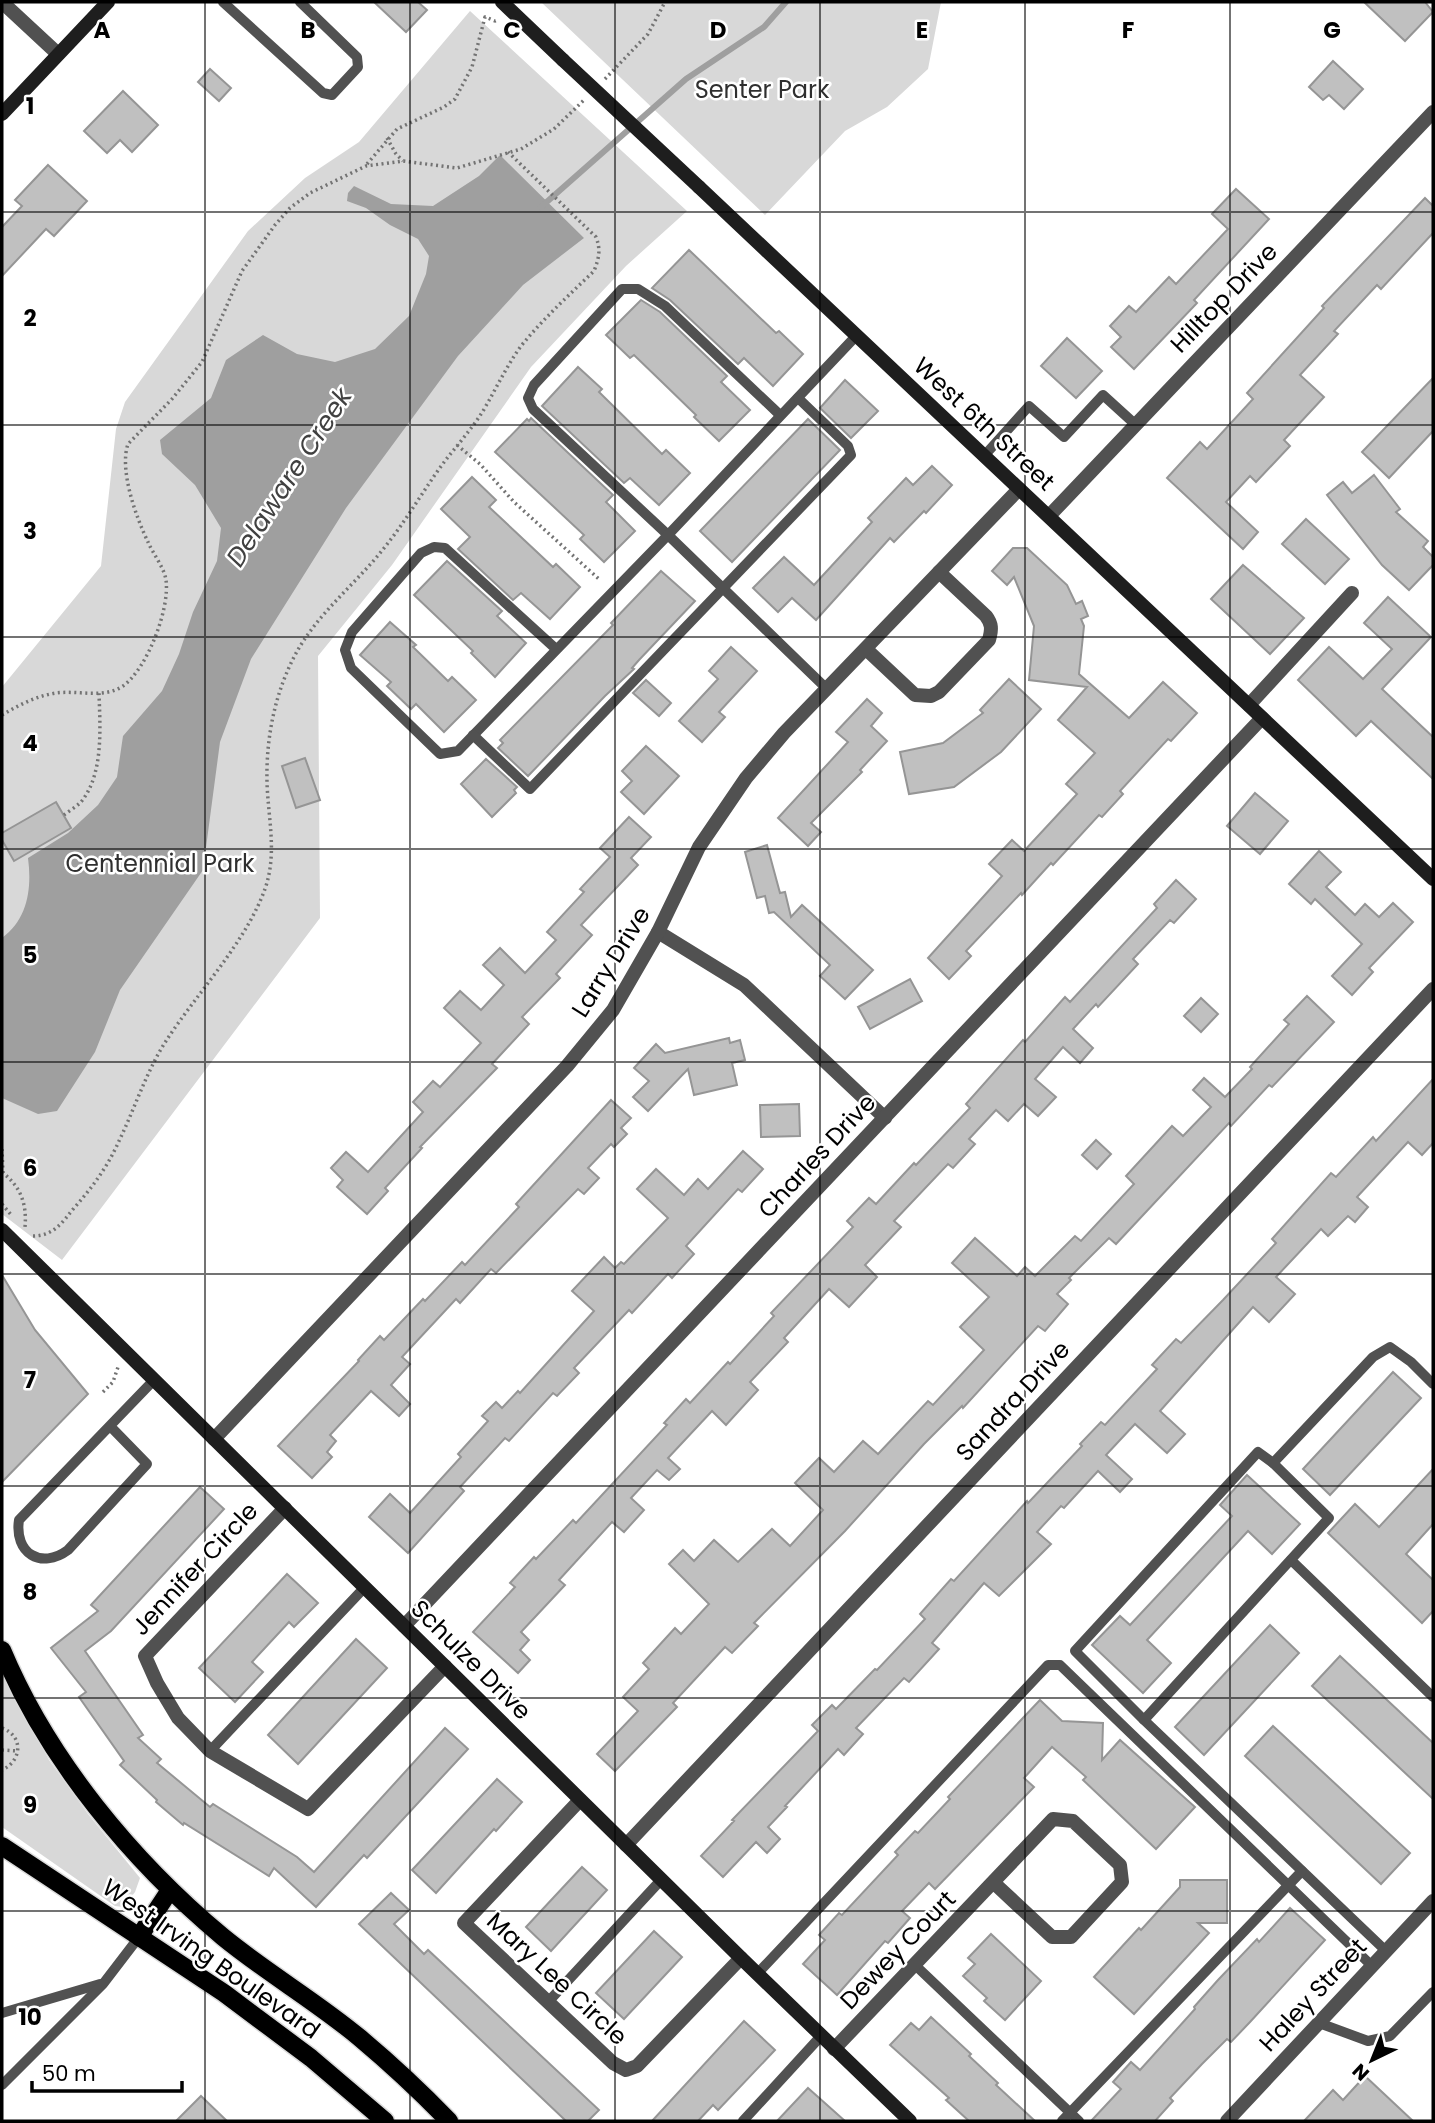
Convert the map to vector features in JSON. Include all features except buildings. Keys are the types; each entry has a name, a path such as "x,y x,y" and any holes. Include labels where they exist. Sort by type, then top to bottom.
{"main road":[{"name":"West Irving Boulevard","path":"2,1650 15,1680 57,1755 120,1835 170,1890 224,1938 359,2037 449,2121"},
{"name":"West Irving Boulevard","path":"2,1846 224,1993 311,2058 385,2121"},
{"path":"139,1937 170,1890"}],"street":[{"path":"2,2 58,54"},
{"path":"2,114 108,2"},
{"name":"West 6th Street","path":"502,2 1433,879"},
{"name":"Hilltop Drive","path":"1049,516 1433,112"},
{"name":"Larry Drive","path":"214,1439 567,1066 613,1010 659,932 699,847 764,755 1019,489"},
{"path":"866,649 915,695 931,696 939,692 989,640 992,631 986,616 939,572"},
{"path":"1248,705 1352,593"},
{"name":"Charles Drive","path":"404,1626 1262,718"},
{"path":"659,932 744,985 885,1118"},
{"name":"Sandra Drive","path":"626,1845 1433,989"},
{"name":"Schulze Drive","path":"2,1230 821,2036 902,2119"},
{"name":"Jennifer Circle","path":"285,1508 145,1656 178,1718 210,1751 308,1809 445,1666"},
{"name":"Mary Lee Circle","path":"580,1800 464,1923 620,2068 632,2069 637,2066 741,1958"},
{"name":"Dewey Court","path":"834,2049 1053,1819 1073,1821 1120,1865 1122,1882 1071,1937 1052,1937 993,1883"},
{"name":"Haley Street","path":"1232,2119 1433,1901"}],"lane":[{"path":"223,2 323,93 332,95 358,67 357,57 300,2"},
{"path":"780,415 665,306 638,289 622,289 534,385 528,398 533,410 668,535 827,689"},
{"path":"556,649 445,548 434,547 421,553 352,632 345,650 351,668 440,754 457,751 668,535 857,335"},
{"path":"984,456 1029,406 1064,437 1103,395 1136,425"},
{"path":"473,735 530,789 724,589 851,455 848,446 798,398"},
{"path":"1273,1463 1373,1357 1390,1347 1411,1362 1433,1384"},
{"path":"110,1426 147,1464 68,1550 50,1559 32,1555 19,1540 19,1520 110,1426 155,1380"},
{"path":"1144,1720 1329,1518 1273,1463 1258,1452 1075,1651 1144,1720 1387,1951"},
{"path":"1291,1560 1433,1697"},
{"path":"210,1751 365,1587"},
{"path":"757,1975 1048,1665 1060,1665 1372,1966"},
{"path":"1066,2117 1302,1871"},
{"path":"548,2002 661,1880"},
{"path":"2,2085 103,1983 139,1937"},
{"path":"915,1965 1066,2117 1079,2121"},
{"path":"2,2013 103,1983"},
{"path":"1319,2023 1368,2041 1390,2036 1433,1992"},
{"path":"743,2121 821,2036"}],"path":[{"path":"599,85 648,34 665,2"},
{"path":"366,166 397,129 455,99 472,67 485,17"},
{"path":"2,715 25,702 53,693 110,692 131,680 140,668 156,636 166,588 163,571 135,512 125,452 128,444 172,399 202,362 242,271 290,208 310,194 366,166 403,161 457,168 521,149 554,130 590,94"},
{"path":"387,138 403,161"},
{"path":"31,1236 43,1236 54,1231 99,1178 118,1144 163,1045 219,967 260,902 271,862 267,784 272,723 281,687 298,650 317,622 387,545 483,411 506,367 523,345 594,271 601,249 596,237 509,152"},
{"path":"457,445 481,464 514,502 600,580"},
{"path":"64,815 80,804 93,779 100,724 99,694"},
{"path":"2,1149 2,1172 20,1191 24,1201 24,1229"},
{"path":"103,1392 113,1382 118,1367"},
{"path":"2,1728 13,1735 18,1743 16,1759 2,1770"},
{"path":"2,1749 18,1751"}],"green space":[{"name":"Senter Park","path":"541,2 941,2 928,69 887,107 845,131 765,215"},
{"name":"Centennial Park","path":"470,11 687,211 626,266 531,367 392,565 318,656 320,918 62,1260 2,1214 2,687 101,566 116,429 125,402 248,231 305,178 359,142"},
{"path":"2,1672 49,1760 140,1878 135,1892 123,1907 115,1906 2,1827"}],"water":[{"path":"500,155 584,238 523,285 458,356 346,508 251,659 220,742 203,870 120,990 95,1052 57,1111 38,1114 2,1098 2,938 18,922 23,912 28,891 28,858 68,833 98,805 117,777 123,736 162,691 179,654 193,612 217,561 221,528 195,485 162,454 160,440 211,398 226,360 263,335 297,354 335,362 375,349 409,316 426,274 429,256 418,239 390,225 366,208 347,201 348,193 354,186 391,204 433,206 479,176"}],"waterway":[{"name":"Delaware Creek","path":"541,207 686,79 764,27 786,2"}]}
